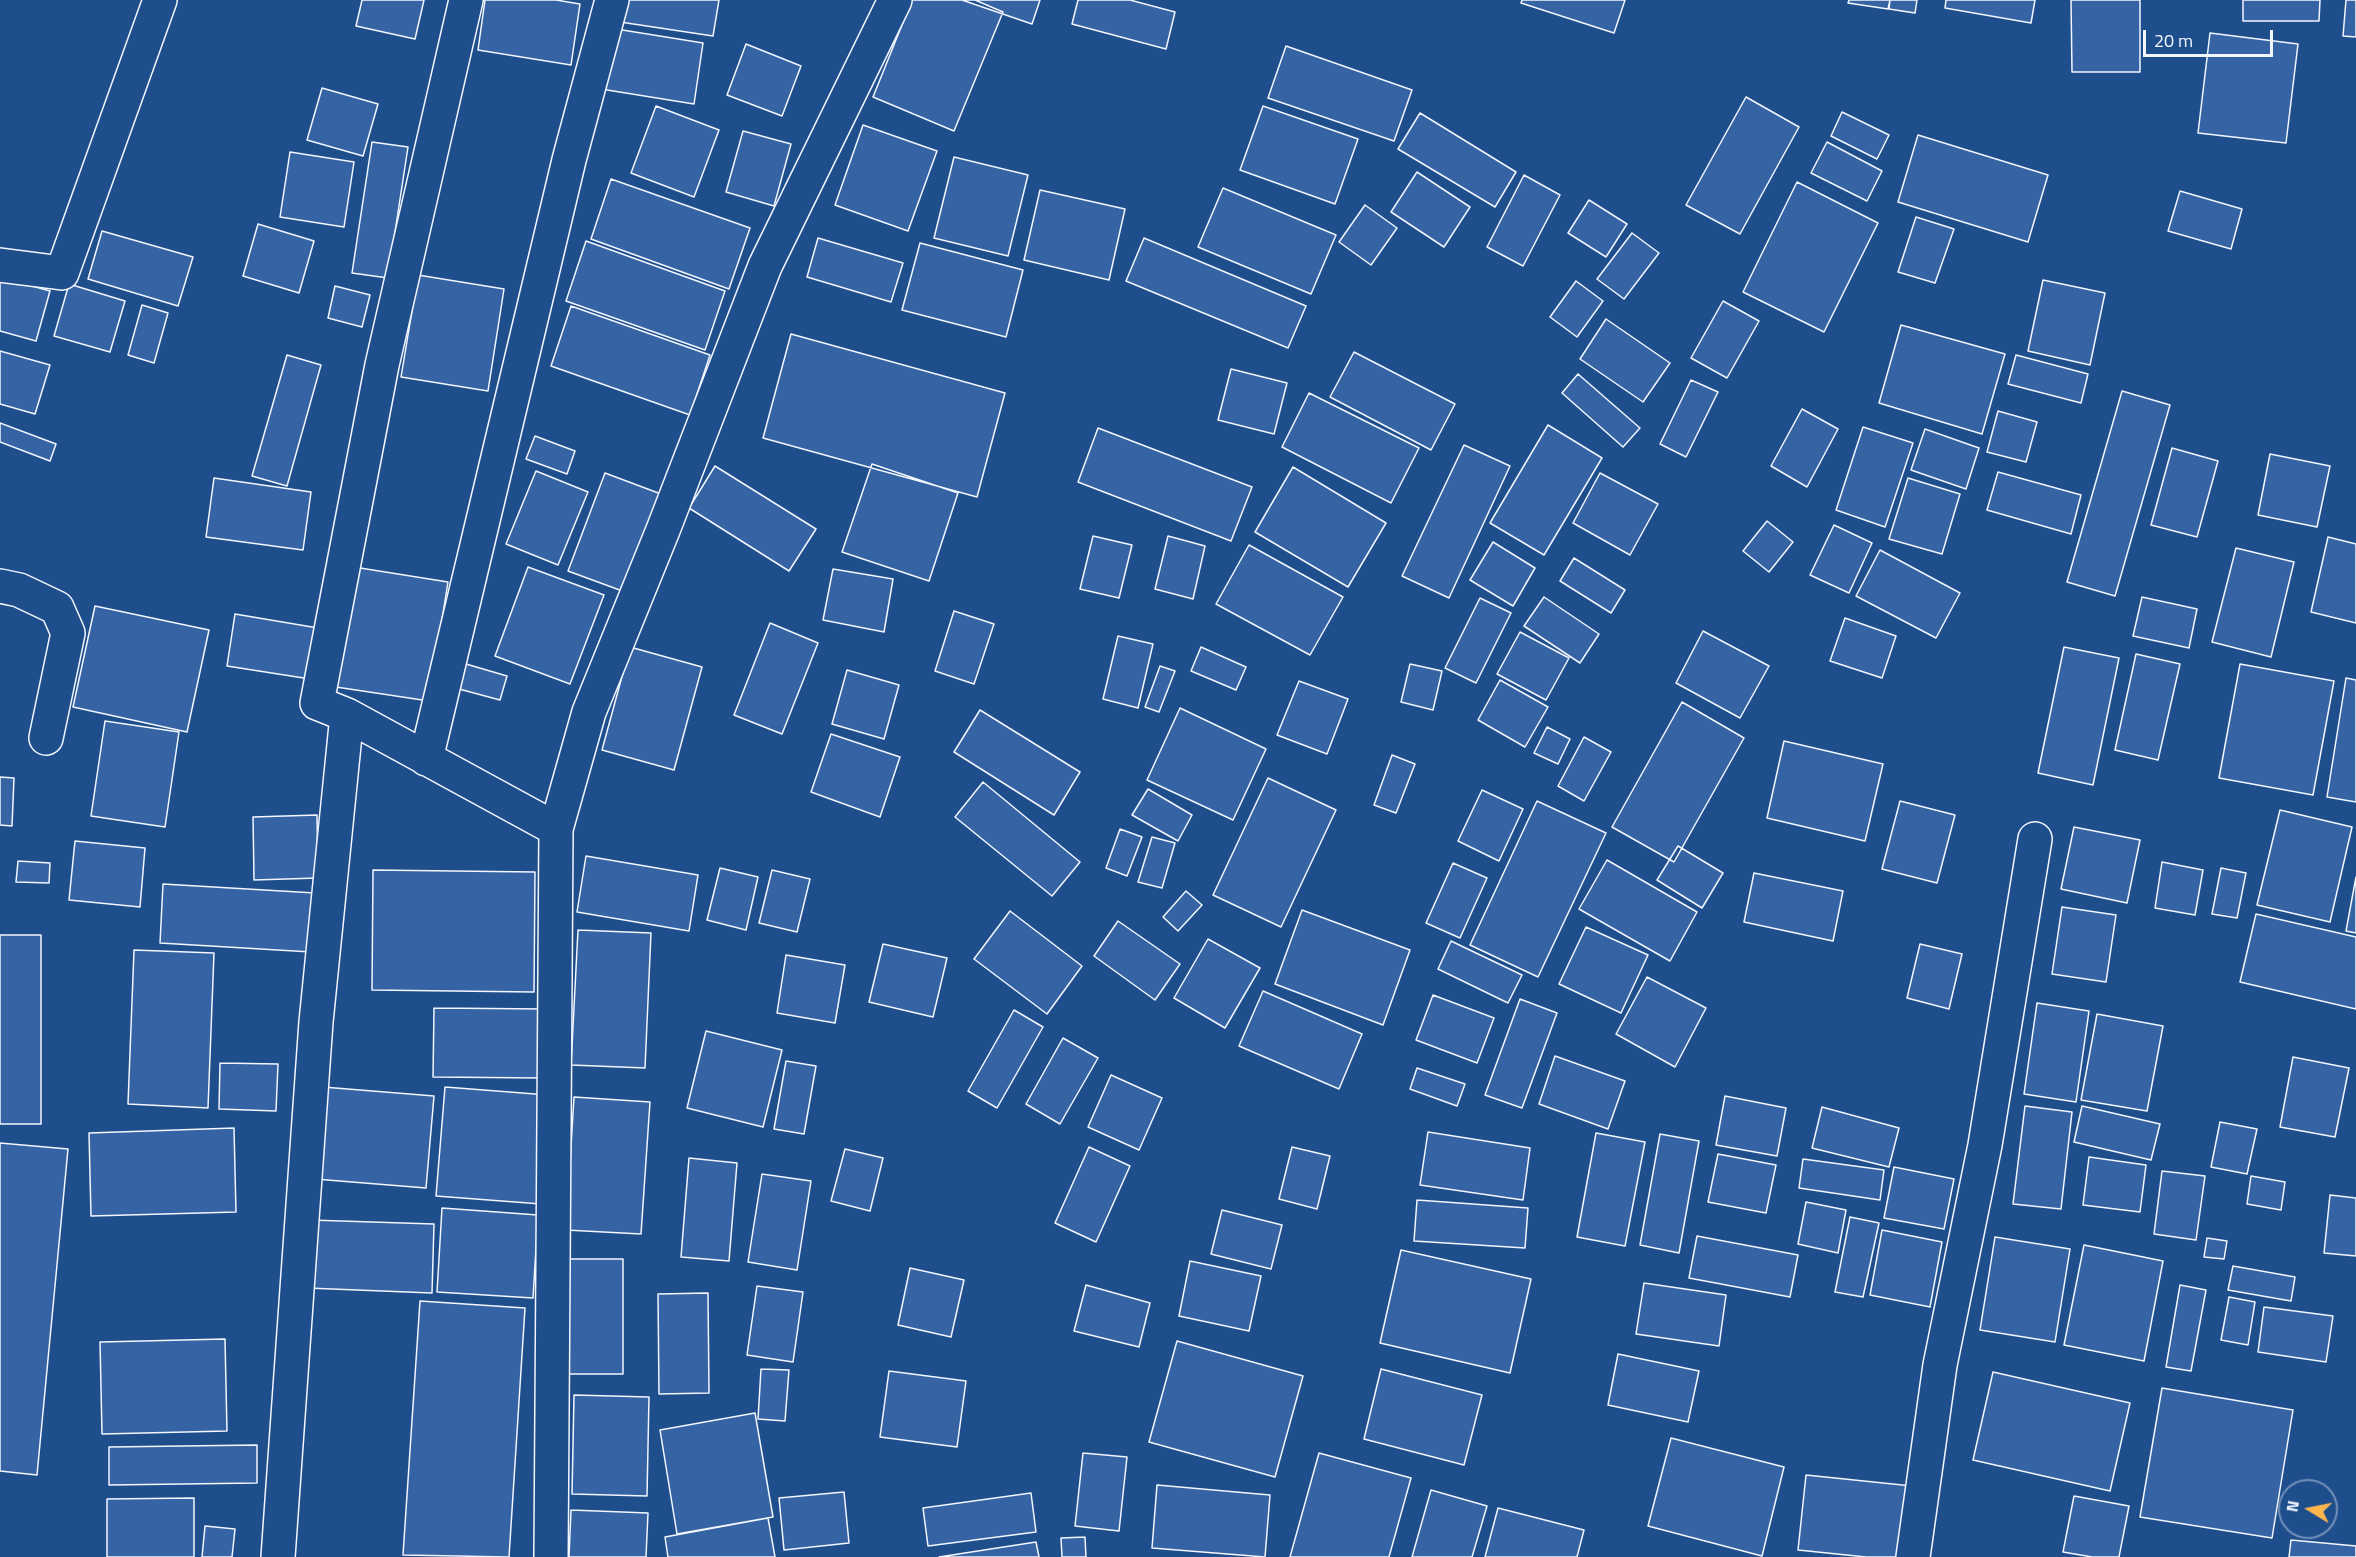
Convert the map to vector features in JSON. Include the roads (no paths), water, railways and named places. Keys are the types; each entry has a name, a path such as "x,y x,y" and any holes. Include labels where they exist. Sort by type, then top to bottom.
{"street":[{"path":"0,265 62,273 160,0"},
{"path":"466,0 382,365 317,704 347,715 556,830"},
{"path":"426,759 567,172 612,0"},
{"path":"551,1557 556,830 589,712 663,530 765,266 895,0"},
{"path":"0,586 19,590 57,608 68,633 46,738"},
{"path":"278,1557 316,1022 347,715"},
{"path":"1913,1557 1940,1365 1985,1145 2035,839"}]}
